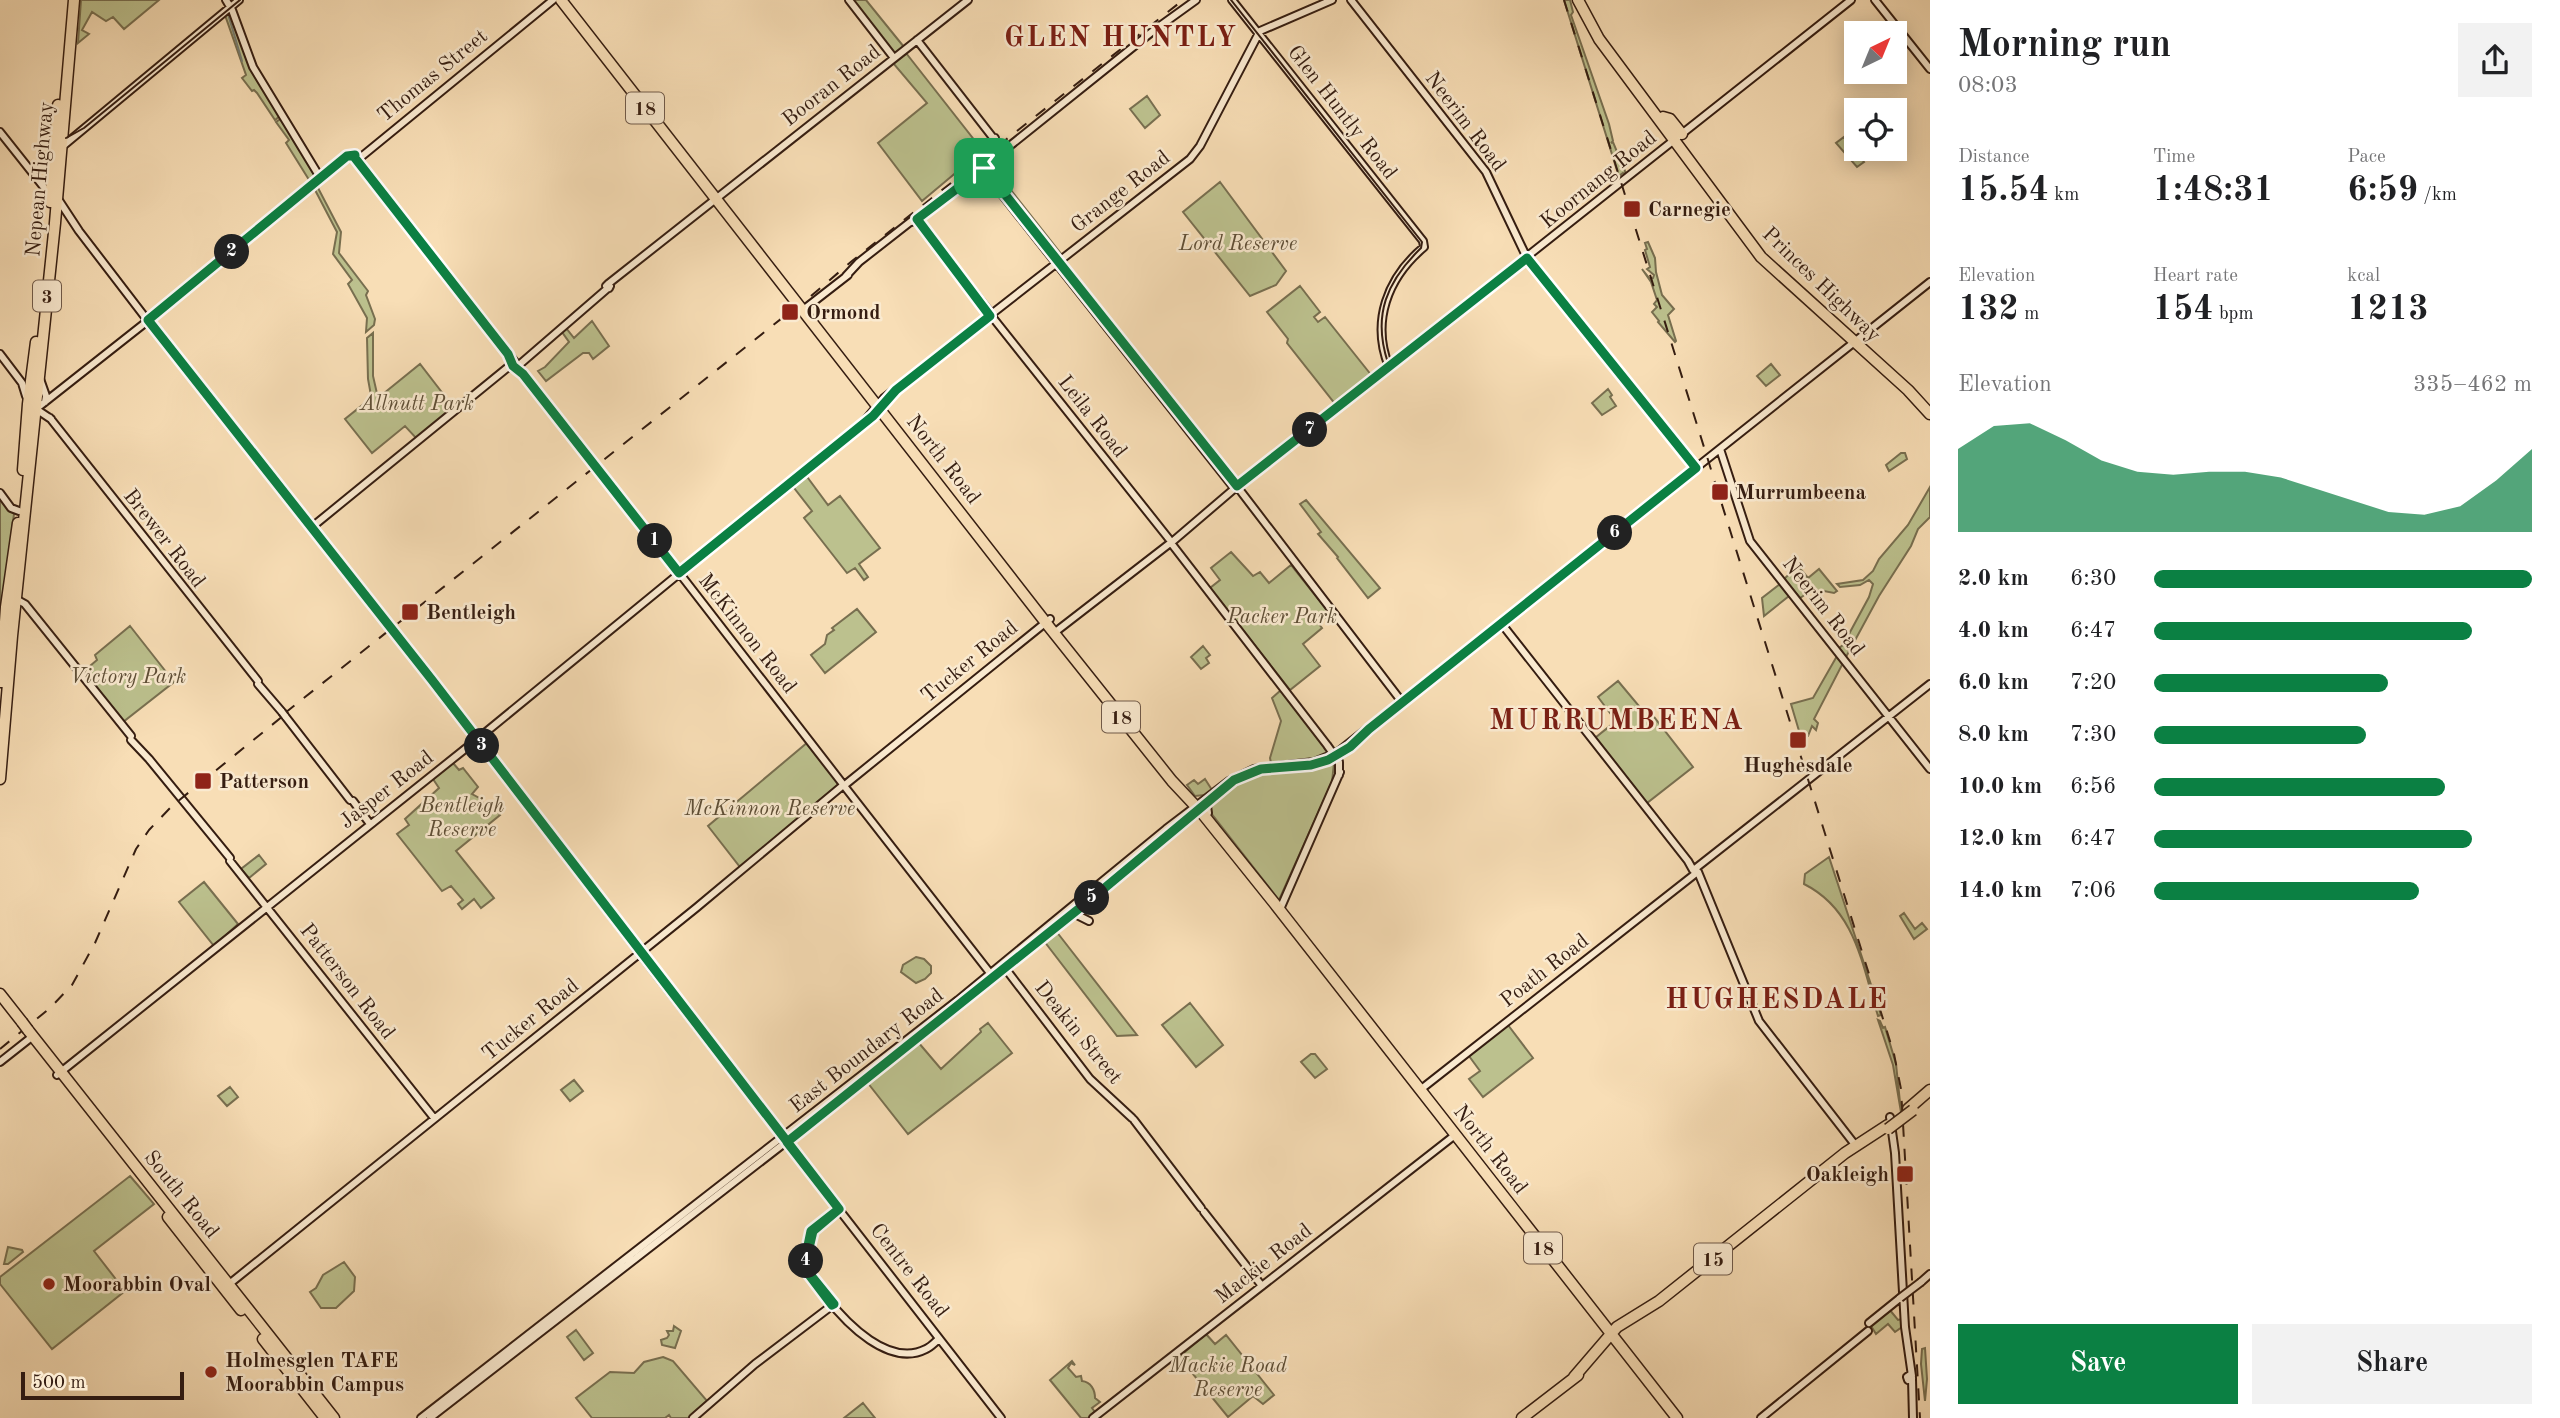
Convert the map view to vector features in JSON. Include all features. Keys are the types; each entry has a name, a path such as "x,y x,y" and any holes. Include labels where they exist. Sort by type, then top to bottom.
{"highway":[{"name":"Nepean Highway","path":"31,387 39,378 55,198 67,0"},
{"name":"Nepean Highway","path":"55,198 74,0"},
{"name":"North Road","path":"561,0 718,197"},
{"name":"North Road","path":"568,0 871,394 876,410 1028,595"},
{"name":"Princes Highway","path":"1578,0 1594,32 1784,276"},
{"path":"1583,0 1597,27 1663,117 1670,119 1676,139"},
{"name":"Princes Highway","path":"1676,139 1691,164 1754,249 1909,390 1930,414"},
{"name":"Nepean Highway","path":"31,387 53,222"},
{"name":"Princes Highway","path":"1855,342 1916,389 1930,405"},
{"path":"0,699 14,600 21,514 33,422 34,392 31,387"},
{"path":"24,494 25,442 34,405"},
{"name":"North Road","path":"876,410 887,418 1133,729 1200,804 1276,906 1677,1418"},
{"path":"25,442 33,422"},
{"path":"0,779 8,639 2,625 9,624 17,588 21,514"},
{"path":"14,600 14,580 19,574"},
{"name":"South Road","path":"0,994 25,1031 334,1418"},
{"name":"South Road","path":"0,1004 25,1031"},
{"name":"15","path":"1912,1108 1930,1090"},
{"name":"15","path":"1522,1418 1574,1377 1614,1335 1842,1156 1930,1096"},
{"name":"15","path":"1842,1156 1868,1143 1890,1124"},
{"name":"South Road","path":"229,1288 326,1418"},
{"path":"1603,1347 1614,1335"},
{"path":"1603,1347 1614,1335"}],"street":[{"path":"60,130 73,131 84,127 229,3 239,0"},
{"name":"Thomas Street","path":"34,405 64,387 321,178 344,160 359,156 552,0"},
{"path":"849,0 894,57"},
{"name":"Booran Road","path":"313,525 502,372 532,354 608,286 968,0"},
{"path":"805,308 985,161 1165,21 1175,17 1196,0"},
{"name":"Glen Huntly Road","path":"1232,0 1422,240 1424,247 1406,264 1392,284 1385,302 1382,326 1390,367"},
{"path":"1258,33 1332,0"},
{"name":"Neerim Road","path":"1351,0 1486,172 1527,258 1696,468"},
{"name":"Koornang Road","path":"1056,631 1851,0"},
{"path":"1875,0 1930,69"},
{"path":"229,3 253,67 321,178"},
{"name":"Grange Road","path":"876,410 896,390 989,313 1195,154 1258,33"},
{"path":"917,40 995,138 985,161"},
{"path":"60,130 84,127"},
{"name":"Centre Road","path":"0,132 313,525 640,953 1001,1418"},
{"name":"McKinnon Road","path":"359,156 363,168 443,272 990,973"},
{"path":"985,161 1057,263 1403,702"},
{"path":"53,222 62,215 69,216"},
{"name":"Leila Road","path":"916,219 1336,756"},
{"path":"1200,804 1233,778 1251,770 1311,763 1336,756 1930,282"},
{"path":"0,354 31,387"},
{"name":"Thomas Street","path":"31,387 54,392 64,387"},
{"name":"Brewer Road","path":"34,405 49,418 370,824"},
{"name":"Jasper Road","path":"59,1074 478,739 876,410"},
{"path":"33,422 41,416 49,418"},
{"name":"Neerim Road","path":"1717,451 1723,457 1749,538 1930,769"},
{"path":"2,496 10,508 21,514"},
{"name":"Patterson Road","path":"14,600 27,607 171,786 174,795 184,802 230,859 433,1118"},
{"name":"Tucker Road","path":"229,1288 433,1118 1048,620"},
{"path":"1501,623 1695,871 1762,1026 1856,1146"},
{"name":"Poath Road","path":"1420,1090 1930,684"},
{"path":"1276,906 1281,907 1339,775 1341,766 1336,756"},
{"name":"East Boundary Road","path":"479,1376 601,1284 758,1156 764,1157 816,1119 1200,804"},
{"name":"East Boundary Road","path":"1001,969 1073,913 1200,804"},
{"path":"1084,914 1091,898"},
{"path":"1073,913 1089,921"},
{"path":"990,973 1001,969"},
{"name":"Deakin Street","path":"1001,969 1090,1079 1132,1120 1262,1286"},
{"name":"East Boundary Road","path":"785,1140 789,1132 990,973"},
{"path":"0,1062 25,1031"},
{"path":"808,1118 816,1119"},
{"path":"773,1124 789,1132"},
{"path":"1890,1124 1913,1418"},
{"name":"Mackie Road","path":"1093,1418 1455,1135"},
{"name":"East Boundary Road","path":"421,1418 430,1416 588,1287 772,1151"},
{"path":"839,1209 814,1228 808,1239 805,1267 833,1305 876,1343 916,1351 925,1350 939,1339"},
{"path":"1760,1418 1859,1339 1879,1314 1930,1274"},
{"path":"588,1287 591,1289 601,1284"},
{"path":"693,1418 755,1364 833,1305"}],"green space":[{"path":"81,0 159,0 124,29 113,17 106,21 92,12 82,30 89,34 78,43"},
{"path":"850,0 866,0 904,47 895,55"},
{"path":"1564,0 1570,0 1573,12 1571,15 1609,124 1613,141 1611,143 1613,142 1625,171 1626,175 1623,173 1619,176 1620,180"},
{"path":"229,12 251,67 280,116 275,120 257,93 252,91 242,78 246,75 225,15"},
{"path":"906,53 979,146 977,155 922,201 878,143 927,103 893,63"},
{"path":"1147,96 1160,115 1145,128 1130,109"},
{"path":"282,118 318,177 311,183 286,143 289,140 276,122"},
{"path":"1844,137 1844,152 1836,143"},
{"path":"1852,161 1863,161 1864,162 1857,167"},
{"path":"991,165 1062,255 1056,259 986,170"},
{"name":"Lord Reserve","path":"1220,182 1286,271 1276,285 1250,296 1183,212"},
{"path":"317,186 341,232 339,253 368,291 366,295 375,319 374,325 366,332 367,318 348,284 352,280 333,254 337,232 314,188"},
{"path":"1648,242 1655,258 1662,295 1674,309 1668,315 1675,342 1652,312 1657,307 1654,304 1657,300 1651,282 1642,269 1650,279 1653,278 1654,275 1647,269 1650,267 1645,243"},
{"path":"1300,286 1320,312 1314,317 1318,322 1325,317 1372,376 1336,405 1287,343 1288,339 1267,312"},
{"path":"592,321 609,346 593,359 589,353 583,353 546,381 538,371 569,342 562,332 566,328 574,338"},
{"name":"Allnutt Park","path":"373,333 373,376 378,398 420,364 454,408 416,438 405,426 372,453 345,419 365,403 372,401 368,379 367,338"},
{"path":"1771,364 1780,375 1766,386 1757,376"},
{"path":"1608,389 1616,406 1602,415 1592,403"},
{"path":"1901,453 1905,453 1907,459 1889,471 1886,465"},
{"path":"805,474 828,505 840,496 880,548 859,564 868,577 864,580 855,568 847,573 804,518 812,511 791,484"},
{"path":"1930,487 1930,517 1918,529 1911,546 1879,596 1846,657 1839,648 1869,597 1873,584 1869,580 1860,585 1840,587 1837,584 1863,580 1873,571 1879,559 1908,525"},
{"path":"0,499 14,514 0,621"},
{"path":"1306,500 1380,588 1368,598 1318,534 1321,532 1300,504"},
{"name":"Packer Park","path":"1231,552 1253,576 1260,572 1269,583 1291,565 1330,614 1318,623 1322,628 1303,644 1320,666 1290,690 1210,588 1220,580 1211,568"},
{"path":"1798,566 1808,578 1819,569 1837,591 1824,591 1819,595 1814,589 1800,598 1784,579"},
{"path":"1780,584 1789,596 1764,616 1762,598"},
{"path":"857,609 876,632 825,673 811,655 825,644 827,635 834,630 832,628"},
{"name":"Victory Park","path":"130,626 174,682 123,722 83,672 97,660 95,655"},
{"path":"1203,646 1210,655 1206,658 1209,663 1201,669 1191,657"},
{"path":"1837,656 1843,663 1814,719 1818,723 1816,730 1812,726 1808,736 1804,736 1802,741 1791,704 1813,698"},
{"path":"1618,681 1643,711 1647,708 1693,767 1647,803 1595,738 1616,721 1598,697"},
{"path":"1281,690 1330,754 1305,761 1271,763 1270,758 1281,721 1272,698"},
{"name":"McKinnon Reserve","path":"808,742 838,785 740,867 708,826"},
{"path":"1331,761 1334,763 1332,782 1279,900 1211,813 1209,804 1236,782 1255,773"},
{"name":"Bentleigh Reserve","path":"453,763 459,770 463,768 478,787 472,794 481,799 486,810 494,807 500,815 456,851 494,898 481,908 474,899 462,909 458,904 463,900 451,886 442,891 397,834 409,825 405,819 439,788 433,779"},
{"path":"1205,779 1212,790 1205,795 1195,796 1187,785 1194,780 1198,784"},
{"path":"259,855 266,864 249,878 241,869"},
{"path":"1829,857 1881,1015 1878,1016 1861,959 1846,924 1835,908 1804,884 1805,874"},
{"path":"204,882 238,924 214,946 179,902"},
{"path":"1904,913 1915,929 1922,923 1927,929 1914,939 1900,916"},
{"path":"1056,931 1137,1035 1117,1036 1044,941"},
{"path":"916,957 924,959 931,966 931,973 916,983 901,972 903,965"},
{"path":"1190,1003 1223,1045 1196,1067 1162,1025"},
{"path":"1878,1020 1883,1028 1885,1027 1896,1064 1901,1112 1893,1065"},
{"path":"988,1023 1012,1053 908,1134 867,1082 918,1042 941,1069"},
{"path":"1508,1025 1533,1058 1483,1097 1469,1079 1480,1071 1469,1056"},
{"path":"1315,1054 1327,1069 1315,1078 1301,1062"},
{"path":"574,1080 583,1091 570,1101 561,1090"},
{"path":"230,1087 238,1097 227,1106 218,1096"},
{"path":"130,1176 154,1204 94,1251 125,1291 52,1349 0,1284 0,1277"},
{"path":"8,1247 23,1252 8,1264 4,1264"},
{"path":"344,1262 355,1277 354,1291 336,1308 321,1308 310,1292 316,1288 323,1275"},
{"path":"1889,1309 1898,1320 1902,1319 1902,1327 1895,1332 1888,1324 1876,1334 1871,1326"},
{"path":"674,1326 681,1331 675,1348 662,1345 661,1340 667,1338 667,1331 673,1331"},
{"path":"576,1330 593,1353 584,1360 567,1337"},
{"name":"Mackie Road Reserve","path":"1206,1334 1215,1344 1226,1335 1274,1395 1263,1404 1253,1396 1228,1417 1179,1357"},
{"path":"1925,1348 1925,1401 1921,1364 1922,1349"},
{"path":"663,1357 673,1361 708,1402 688,1418 671,1418 669,1415 665,1418 592,1418 576,1398 610,1372 634,1373 644,1362"},
{"path":"1072,1361 1075,1365 1071,1363 1068,1368 1076,1377 1081,1376 1082,1381 1090,1385 1095,1398 1100,1402 1092,1408 1095,1412 1088,1418 1081,1418 1050,1380"},
{"path":"863,1403 875,1418 844,1418"}],"waterway":[{"path":"228,14 242,61"}],"tram line":[{"path":"66,138 84,128 240,0"},
{"path":"1231,0 1422,242 1421,248 1391,286 1382,314 1383,346 1388,363"}],"railway":[{"path":"811,296 1183,0"},
{"path":"1564,0 1894,1054 1901,1089 1920,1418"},
{"path":"285,713 796,307"},
{"path":"0,1049 50,1008 72,985 95,943 136,849 149,830 172,806 283,716"}],"place":[{"name":"Carnegie","path":"1632,209"},
{"name":"Ormond","path":"790,312"},
{"name":"Murrumbeena","path":"1720,492"},
{"name":"Bentleigh","path":"410,612"},
{"name":"Hughesdale","path":"1798,740"},
{"name":"Patterson","path":"203,781"},
{"name":"Oakleigh","path":"1905,1174"},
{"name":"Moorabbin Oval","path":"49,1284"},
{"name":"Holmesglen TAFE Moorabbin Campus","path":"211,1372"}],"district":[{"name":"GLEN HUNTLY","path":"1121,36"},
{"name":"MURRUMBEENA","path":"1617,719"},
{"name":"HUGHESDALE","path":"1777,998"}],"route":[{"path":"984,168 917,219 990,316 896,390 873,416 679,573 523,374 513,366 508,354 442,272 355,155 347,156 148,320 432,680 659,978 839,1209 813,1231 806,1261 809,1273 834,1304 832,1305 807,1272 805,1260 811,1231 839,1209 787,1142 1101,891 1234,780 1261,769 1317,764 1342,753 1696,468 1527,258 1237,486 1231,482 984,168"}]}
